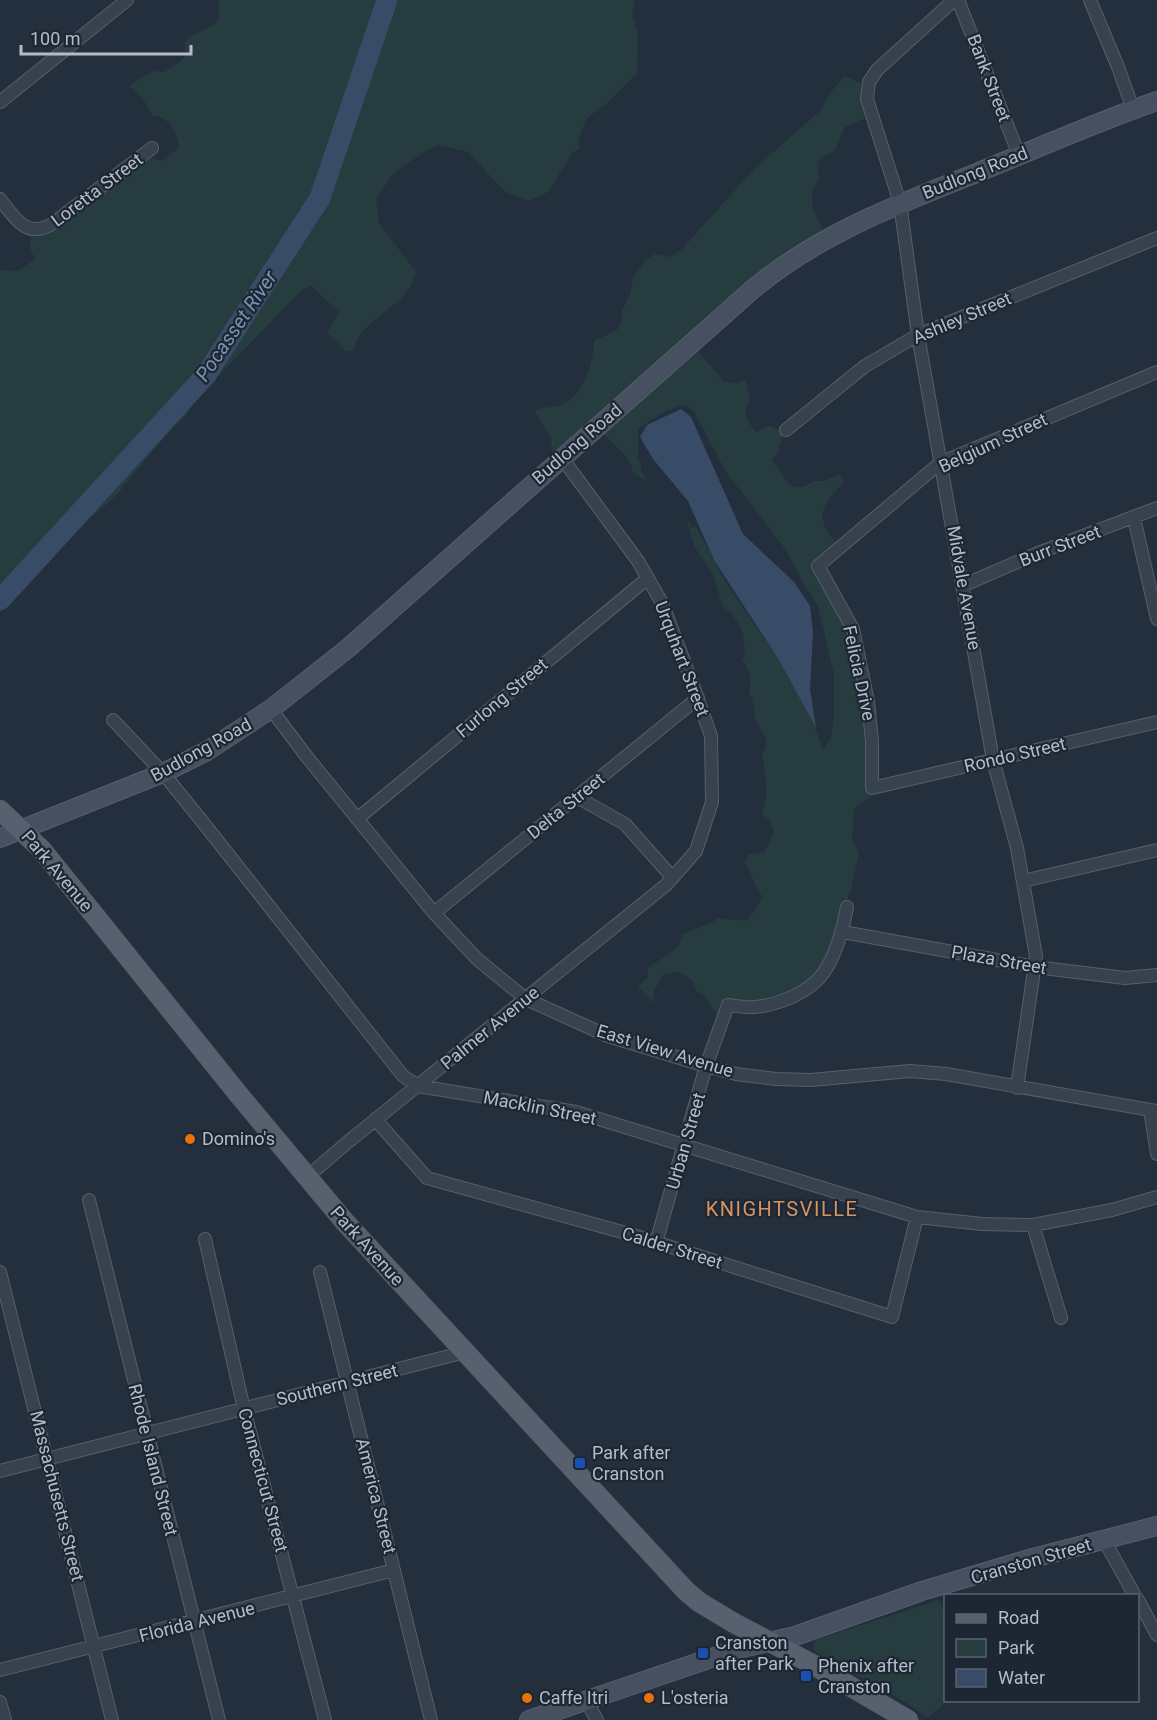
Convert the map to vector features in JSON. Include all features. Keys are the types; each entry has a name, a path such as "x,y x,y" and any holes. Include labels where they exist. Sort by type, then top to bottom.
{"main road":[{"name":"Budlong Road","path":"0,838 163,773 207,751 271,709 347,649 768,277 836,232 900,203 1157,101"},
{"name":"Park Avenue","path":"0,810 42,850 307,1178 376,1257 686,1591 716,1612 908,1720"},
{"name":"Cranston Street","path":"529,1720 738,1649 795,1636 922,1591 1029,1559 1157,1526"}],"street":[{"path":"0,102 127,0"},
{"name":"Midvale Avenue","path":"956,0 877,70 866,91 870,113 900,203 918,335 993,760 1017,848 1036,956 1017,1088"},
{"name":"Bank Street","path":"956,0 1019,156"},
{"path":"1090,0 1133,109"},
{"name":"Loretta Street","path":"0,199 13,216 25,226 32,230 40,230 52,224 152,148"},
{"name":"Ashley Street","path":"786,430 865,366 918,335 1157,238"},
{"name":"Belgium Street","path":"818,566 940,463 1157,372"},
{"name":"Urquhart Street","path":"562,458 638,561 662,603 711,736 712,802 696,851 672,877"},
{"name":"Burr Street","path":"963,585 1038,553 1157,508"},
{"path":"1134,518 1157,619"},
{"name":"Felicia Drive","path":"818,566 853,628 868,702 872,741 872,788"},
{"name":"Furlong Street","path":"357,819 648,578"},
{"name":"Delta Street","path":"434,913 698,698"},
{"name":"East View Avenue","path":"271,709 434,913 477,959 526,999 608,1036 736,1074 811,1080 910,1071 946,1074 1153,1110"},
{"path":"113,720 163,773 403,1076 418,1086"},
{"name":"Rondo Street","path":"872,788 1157,722"},
{"path":"577,797 625,824 672,877"},
{"path":"1023,881 1157,850"},
{"name":"Palmer Avenue","path":"307,1178 375,1119 666,885 672,877"},
{"path":"843,932 847,907"},
{"name":"Plaza Street","path":"843,932 1035,968 1125,978 1157,975"},
{"name":"Urban Street","path":"657,1243 706,1066 728,1005 754,1008 781,1002 801,993 824,974 843,932"},
{"name":"Macklin Street","path":"418,1086 576,1112 917,1217 982,1224 1033,1225 1112,1210 1157,1197"},
{"path":"1153,1110 1157,1154"},
{"name":"Calder Street","path":"375,1119 427,1178 657,1243 892,1317 917,1217"},
{"name":"Rhode Island Street","path":"89,1200 219,1720"},
{"path":"1033,1225 1061,1318"},
{"name":"Connecticut Street","path":"205,1239 244,1409 325,1720"},
{"name":"Massachusetts Street","path":"0,1272 112,1720"},
{"name":"America Street","path":"321,1272 431,1720"},
{"name":"Southern Street","path":"0,1471 465,1352"},
{"path":"1104,1540 1134,1594"},
{"name":"Florida Avenue","path":"0,1670 194,1623 394,1570"},
{"path":"1139,1604 1157,1635"},
{"path":"586,1701 597,1720"},
{"path":"0,1702 4,1720"}],"green space":[{"path":"219,0 635,0 632,15 638,36 637,74 607,103 586,119 578,142 580,148 573,152 548,192 529,201 505,192 468,152 438,145 393,174 376,199 379,223 416,272 404,295 365,329 353,351 346,351 327,332 339,312 311,286 302,290 192,403 188,413 163,439 115,497 55,548 0,605 0,270 18,271 35,259 30,248 32,230 42,229 140,156 163,161 179,147 177,136 168,122 153,116 143,99 129,86 152,71 164,72 182,60 185,55 185,42 189,37 215,24 219,18"},
{"path":"845,76 866,86 868,117 845,127 835,150 821,158 817,164 819,179 812,194 812,201 816,215 827,236 692,344 724,382 736,383 745,379 750,400 746,409 746,417 756,432 769,426 784,431 777,454 772,460 788,483 795,487 804,487 814,481 823,481 840,474 844,481 829,499 823,513 825,527 839,546 820,564 854,634 875,790 872,796 854,809 852,838 859,853 851,889 823,973 799,994 728,1006 720,1018 703,994 697,992 692,980 679,972 663,975 654,991 654,1003 638,987 648,977 648,968 678,947 683,934 713,922 716,918 747,921 763,897 745,864 748,855 764,852 774,833 770,820 762,814 766,792 762,754 767,741 757,722 749,693 750,676 742,660 745,653 743,632 733,615 723,607 713,574 694,546 686,517 692,528 696,527 726,583 765,640 794,676 823,750 831,737 834,715 834,675 818,606 786,550 726,472 693,410 686,405 667,411 638,429 638,459 642,467 640,469 648,481 634,474 629,460 597,427 553,464 551,437 534,411 561,405 576,394 582,386 592,359 594,341 617,330 623,320 621,313 630,294 634,275 645,261 655,254 670,257 682,249 754,169 820,111 830,93"},
{"path":"939,1600 944,1610 944,1702 946,1702 928,1718 905,1702 815,1652 813,1646 815,1640"}],"water":[{"path":"681,409 691,417 743,534 794,582 810,606 813,632 810,689 816,728 779,660 714,560 688,501 653,459 640,437 647,425"}],"waterway":[{"name":"Pocasset River","path":"0,600 206,375 320,198 387,0"}],"place":[{"name":"Domino's","path":"190,1139"},
{"name":"Park after Cranston","path":"580,1463"},
{"name":"Cranston after Park","path":"703,1653"},
{"name":"Phenix after Cranston","path":"806,1676"},
{"name":"Caffe Itri","path":"527,1698"},
{"name":"L'osteria","path":"649,1698"}],"district":[{"name":"KNIGHTSVILLE","path":"782,1209"}]}
